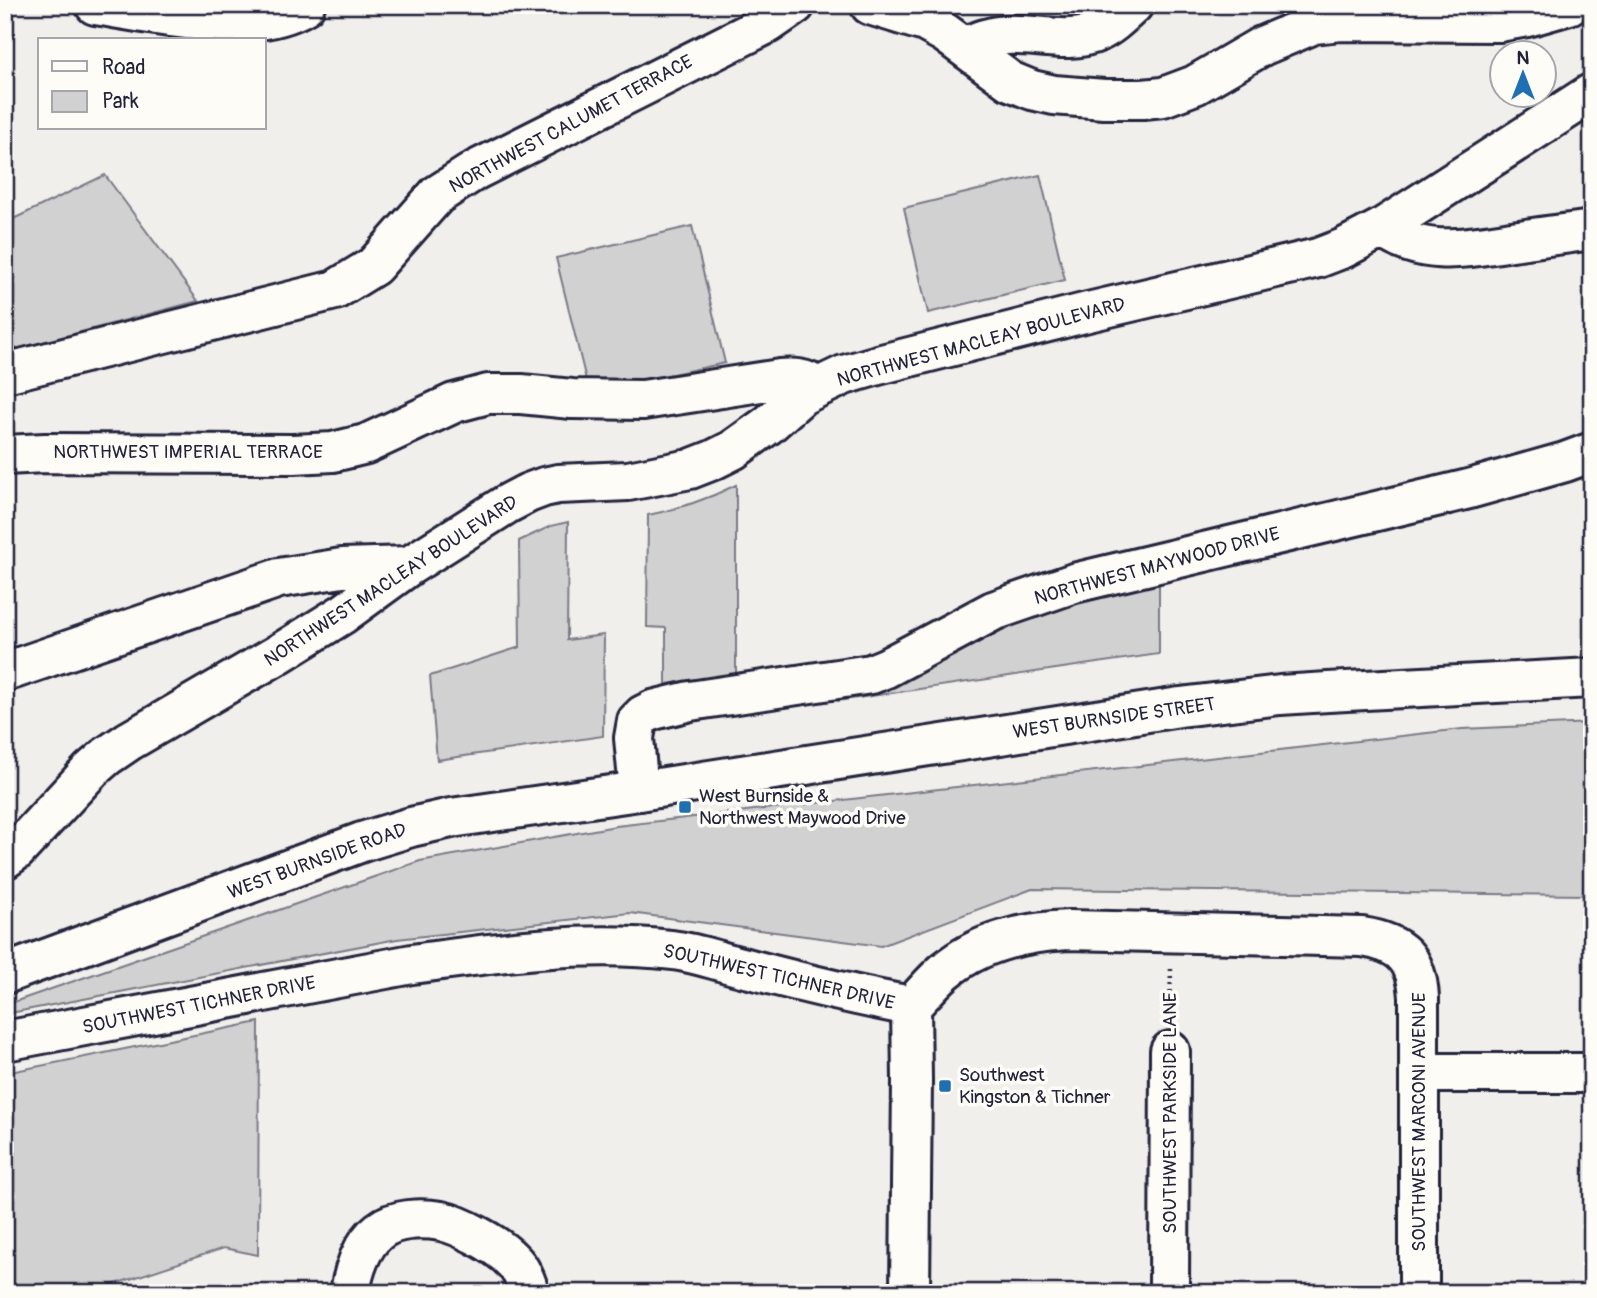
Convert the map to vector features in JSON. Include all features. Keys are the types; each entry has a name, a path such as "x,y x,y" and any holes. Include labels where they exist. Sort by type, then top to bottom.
{"street":[{"path":"95,5 221,22 269,19 305,5"},
{"name":"NORTHWEST CALUMET TERRACE","path":"5,373 335,290 374,266 437,195 476,170 769,23 795,5"},
{"path":"870,5 925,22 945,33 1010,81 1032,90 1077,98 1143,99 1163,97 1195,85 1262,46 1314,24 1341,21 1499,22 1569,5"},
{"path":"964,47 986,38 1006,35 1082,37 1100,32 1133,5"},
{"name":"NORTHWEST MACLEAY BOULEVARD","path":"5,859 16,851 107,756 343,614 409,566 507,504 544,487 628,481 690,469 733,450 768,425 802,395 844,375 1088,312 1318,258 1382,228 1592,93"},
{"path":"1382,228 1394,237 1434,249 1457,249 1592,230"},
{"name":"NORTHWEST IMPERIAL TERRACE","path":"5,455 333,452 366,444 454,403 488,394 643,400 795,378 808,380 817,387"},
{"name":"NORTHWEST MAYWOOD DRIVE","path":"639,791 635,728 637,721 653,710 690,701 871,674 993,611 1074,583 1469,489 1592,452"},
{"path":"5,672 279,578 342,568 409,566"},
{"name":"WEST BURNSIDE STREET","path":"639,791 1242,699 1350,690 1592,678"},
{"name":"WEST BURNSIDE ROAD","path":"5,974 349,847 411,827 451,818 639,791"},
{"name":"SOUTHWEST TICHNER DRIVE","path":"5,1041 412,964 580,946 628,946 676,951 842,993 911,1006 945,971 985,947 1034,933 1069,930 1362,937 1387,944 1405,955"},
{"name":"SOUTHWEST MARCONI AVENUE","path":"1405,955 1413,964 1418,982 1419,1293"},
{"path":"910,1293 911,1006"},
{"name":"SOUTHWEST PARKSIDE LANE","path":"1168,1293 1170,1051"},
{"path":"1420,1073 1592,1073"},
{"path":"349,1293 353,1272 363,1249 379,1231 399,1222 417,1220 443,1222 499,1248 515,1262 529,1293"}],"path":[{"name":"SOUTHWEST PARKSIDE LANE","path":"1170,1051 1171,933"}],"green space":[{"path":"105,175 198,301 5,352 5,223"},
{"path":"1040,175 1065,280 928,313 904,208"},
{"path":"692,226 725,363 635,382 587,384 556,258"},
{"path":"736,485 736,674 666,684 666,628 647,627 648,515 693,503"},
{"path":"568,522 567,640 604,635 603,736 437,760 430,676 520,647 519,541 551,526"},
{"path":"1159,584 1159,654 837,701 894,686 1003,627 1041,613"},
{"path":"1592,723 1592,895 1032,889 881,946 630,913 397,939 5,1014 5,1005 420,861 616,826 1462,729"},
{"path":"259,1022 258,1255 224,1248 88,1293 5,1293 5,1073"}],"place":[{"name":"West Burnside & Northwest Maywood Drive","path":"685,807"},
{"name":"Southwest Kingston & Tichner","path":"945,1086"}]}
